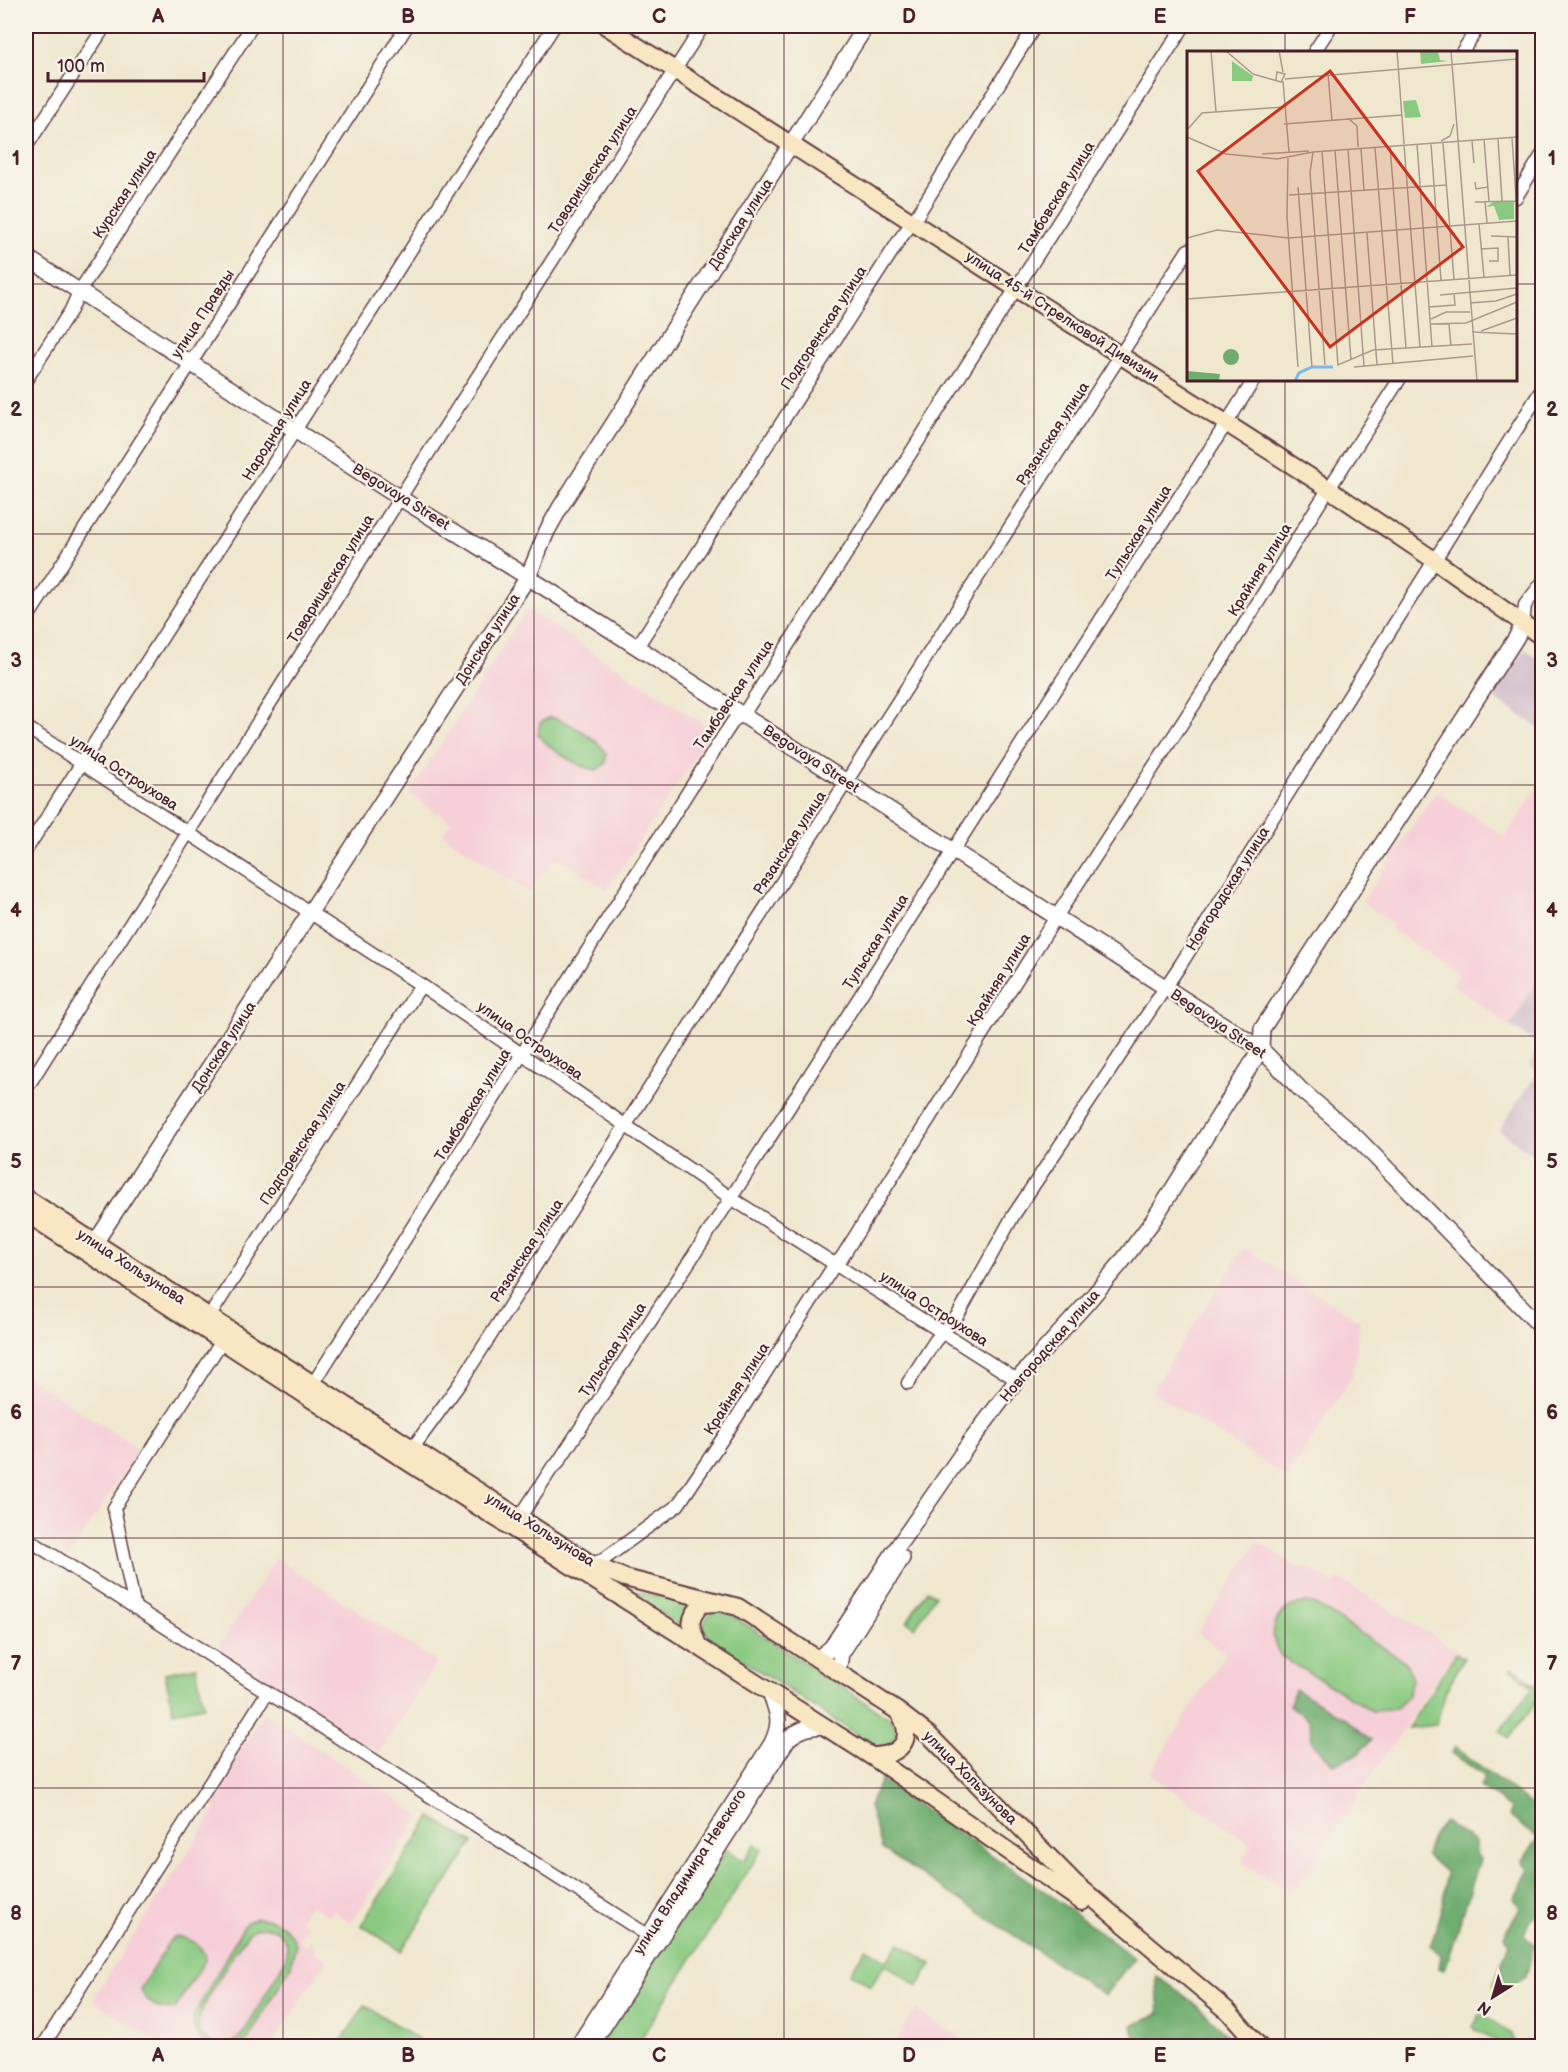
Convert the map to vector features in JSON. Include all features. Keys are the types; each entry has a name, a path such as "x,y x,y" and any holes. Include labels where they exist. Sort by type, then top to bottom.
{"main road":[{"name":"улица 45-й Стрелковой Дивизии","path":"606,26 1329,489 1542,637"},
{"name":"улица Хользунова","path":"26,1198 92,1249 222,1341 575,1569 872,1756 1067,1891 1139,1948 1221,2018 1248,2046"},
{"name":"улица Хользунова","path":"26,1213 209,1317 591,1564 625,1578 738,1607 899,1712 930,1736 1076,1884 1228,2011 1259,2046"},
{"path":"698,1645 690,1626 693,1614 702,1604 720,1602"},
{"path":"872,1756 890,1755 902,1746 907,1733 899,1712"},
{"path":"1016,1856 1027,1855 1031,1849 1030,1838"}],"street":[{"path":"26,147 105,26"},
{"name":"Курская улица","path":"26,380 80,292 252,26"},
{"name":"улица Правды","path":"26,620 407,26"},
{"name":"Народная улица","path":"26,850 554,26"},
{"name":"Товарищеская улица","path":"26,1089 400,498 703,26"},
{"name":"Донская улица","path":"92,1249 528,577 547,531 561,506 866,26"},
{"name":"Подгоренская улица","path":"637,647 913,222 1035,26"},
{"name":"Тамбовская улица","path":"313,1384 516,1067 522,1053 729,727 734,720 743,715 1184,26"},
{"path":"1315,51 1331,26"},
{"path":"1463,51 1479,26"},
{"path":"1517,194 1542,155"},
{"name":"Рязанская улица","path":"412,1449 460,1383 1187,252"},
{"name":"Begovaya Street","path":"26,258 400,498 528,577 1261,1049 1301,1090 1358,1139 1542,1328"},
{"name":"Тульская улица","path":"520,1517 731,1198 1253,381"},
{"name":"Крайняя улица","path":"591,1564 603,1560 678,1505 835,1264 842,1257 1056,917 1203,692 1398,381"},
{"name":"Новгородская улица","path":"908,1383 943,1332 958,1315 1013,1216 1165,988 1542,389"},
{"name":"Новгородская улица","path":"817,1659 831,1648 970,1442 1017,1380 1086,1304 1146,1230 1261,1049 1262,1029 1516,638 1523,624 1525,605 1542,583"},
{"name":"улица Остроухова","path":"26,727 421,985 731,1198 1017,1380"},
{"name":"Подгоренская улица","path":"209,1317 421,985"},
{"path":"135,1608 114,1508 222,1341"},
{"name":"Новгородская улица","path":"838,1672 841,1654 906,1551 932,1499"},
{"path":"26,1538 649,1936"},
{"name":"улица Владимира Невского","path":"578,2046 772,1743 778,1728 778,1713 770,1692"},
{"path":"43,2046 267,1693"},
{"name":"улица Владимира Невского","path":"591,2046 788,1739 796,1732 809,1727 823,1726"}],"shaded area":[{"path":"527,609 713,730 607,890 561,859 553,860 529,893 443,834 451,822 409,794"},
{"path":"1525,649 1542,661 1542,730 1494,698"},
{"path":"1542,781 1542,973 1510,1026 1452,984 1458,974 1391,929 1393,925 1386,918 1362,902 1436,791 1505,837"},
{"path":"1542,973 1542,1161 1499,1130 1538,1072 1529,1065 1541,1046 1510,1026"},
{"path":"1244,1248 1360,1321 1353,1375 1288,1478 1151,1391"},
{"path":"26,1376 139,1449 69,1557 26,1529"},
{"path":"1258,1542 1301,1569 1304,1565 1334,1584 1338,1578 1456,1650 1298,1886 1285,1890 1241,1862 1252,1844 1149,1774 1226,1653 1197,1633"},
{"path":"276,1558 437,1662 379,1753 217,1649"},
{"path":"264,1713 420,1815 351,1923 333,1911 329,1916 309,1905 299,1920 308,1926 299,1941 306,1946 310,1940 314,1943 313,1951 327,1960 271,2046 164,2046 92,2000 216,1809 212,1794"},
{"path":"916,2009 972,2046 892,2046"}],"green space":[{"path":"550,717 573,726 589,736 607,754 605,764 596,770 589,768 549,746 538,734 540,723"},
{"path":"625,1590 694,1603 684,1614 681,1627"},
{"path":"927,1590 935,1595 915,1628 907,1622"},
{"path":"1305,1603 1314,1604 1406,1662 1412,1679 1408,1695 1398,1707 1391,1710 1372,1711 1281,1656 1274,1638 1276,1622 1287,1609"},
{"path":"718,1611 727,1612 891,1719 896,1731 893,1741 880,1747 873,1745 710,1639 704,1630 704,1623 709,1615"},
{"path":"1456,1653 1464,1658 1446,1691 1436,1725 1408,1728"},
{"path":"196,1667 204,1706 173,1712 165,1673"},
{"path":"1513,1668 1542,1689 1542,1694 1509,1738 1500,1731 1533,1687 1511,1670"},
{"path":"1295,1689 1349,1721 1371,1740 1358,1754 1333,1764 1312,1742 1310,1721 1290,1705"},
{"path":"1455,1747 1542,1813 1542,1910 1530,1922 1525,1935 1534,1945 1526,1977 1512,1986 1493,1987 1509,1943 1504,1936 1520,1908 1514,1899 1529,1869 1522,1862 1538,1838 1509,1816 1512,1809 1480,1787 1485,1777 1452,1753"},
{"path":"881,1780 1053,1897 1134,1958 1105,1995 882,1849 869,1806"},
{"path":"431,1817 473,1843 401,1951 361,1925"},
{"path":"1444,1822 1475,1842 1476,1853 1480,1859 1445,1970 1439,1969 1441,1955 1431,1946 1443,1901 1446,1873 1426,1855 1433,1835"},
{"path":"755,1844 762,1849 636,2046 599,2046 726,1849 744,1861"},
{"path":"257,1918 264,1919 276,1922 289,1932 296,1944 290,1968 248,2039 239,2046 222,2047 208,2045 197,2035 193,2025 194,2015 247,1922","holes":["256,1928 273,1929 285,1939 287,1949 285,1960 246,2029 229,2045 214,2044 204,2037 199,2029 198,2024 205,2005 219,1978 248,1934"]},
{"path":"185,1938 195,1943 202,1951 205,1960 175,2009 170,2010 149,2002 141,1988 171,1939"},
{"path":"899,1943 932,1964 918,1986 885,1964 871,1986 850,1973 866,1948 887,1961"},
{"path":"1156,1976 1196,2005 1231,2040 1221,2046 1137,2046 1132,2026 1159,2013"},
{"path":"365,2005 428,2046 338,2046"},
{"path":"1481,2013 1511,2034 1514,2043 1512,2046 1501,2046 1473,2027"}]}
